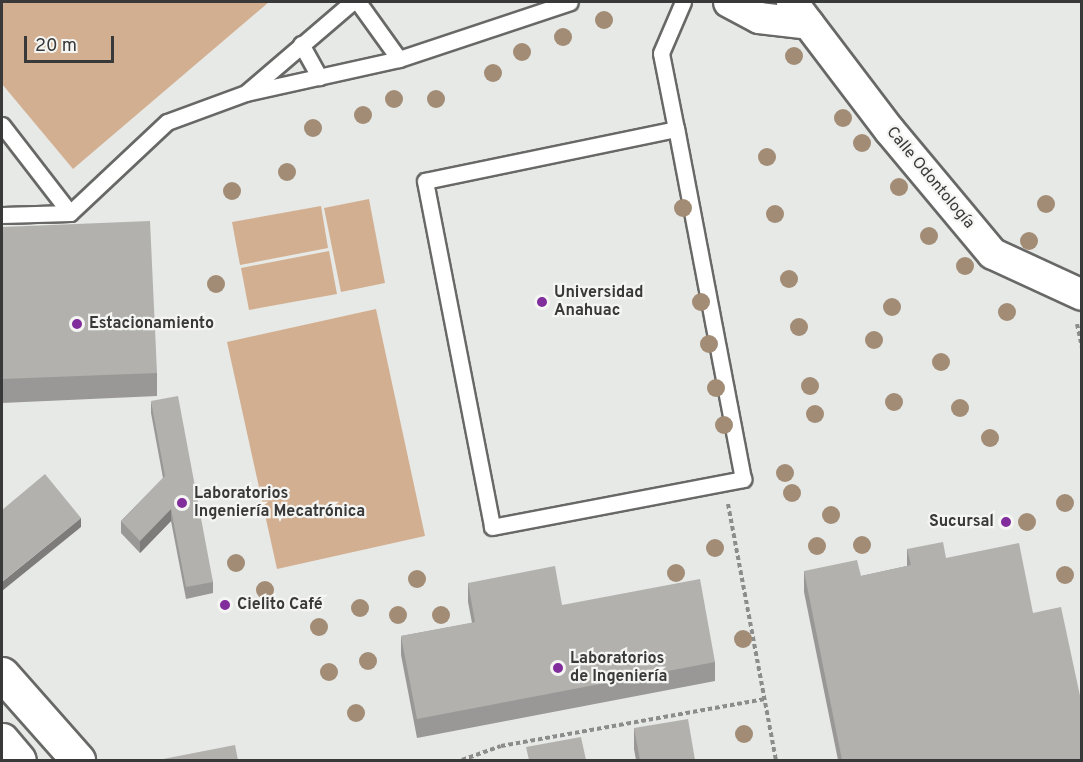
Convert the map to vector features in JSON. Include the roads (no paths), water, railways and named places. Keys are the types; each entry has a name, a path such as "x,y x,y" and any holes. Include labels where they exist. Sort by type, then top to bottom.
{"main road":[{"path":"2,674 78,760"},
{"path":"2,740 19,760"}],"street":[{"name":"Calle Odontología","path":"729,2 759,18 797,8 890,131 993,254 1082,295"}],"lane":[{"path":"246,93 352,2"},
{"path":"358,2 399,59"},
{"path":"2,215 70,213 167,122 246,93 399,59 570,2"},
{"path":"676,129 425,181 492,527 743,480 676,129 661,53 683,2"},
{"path":"301,44 319,77"},
{"path":"2,125 70,213"}],"place":[{"name":"Universidad Anahuac","path":"542,302"},
{"name":"Estacionamiento","path":"77,324"},
{"name":"Laboratorios Ingeniería Mecatrónica","path":"182,503"},
{"name":"Sucursal","path":"1006,522"},
{"name":"Cielito Café","path":"225,605"},
{"name":"Laboratorios de Ingeniería","path":"558,668"}]}
